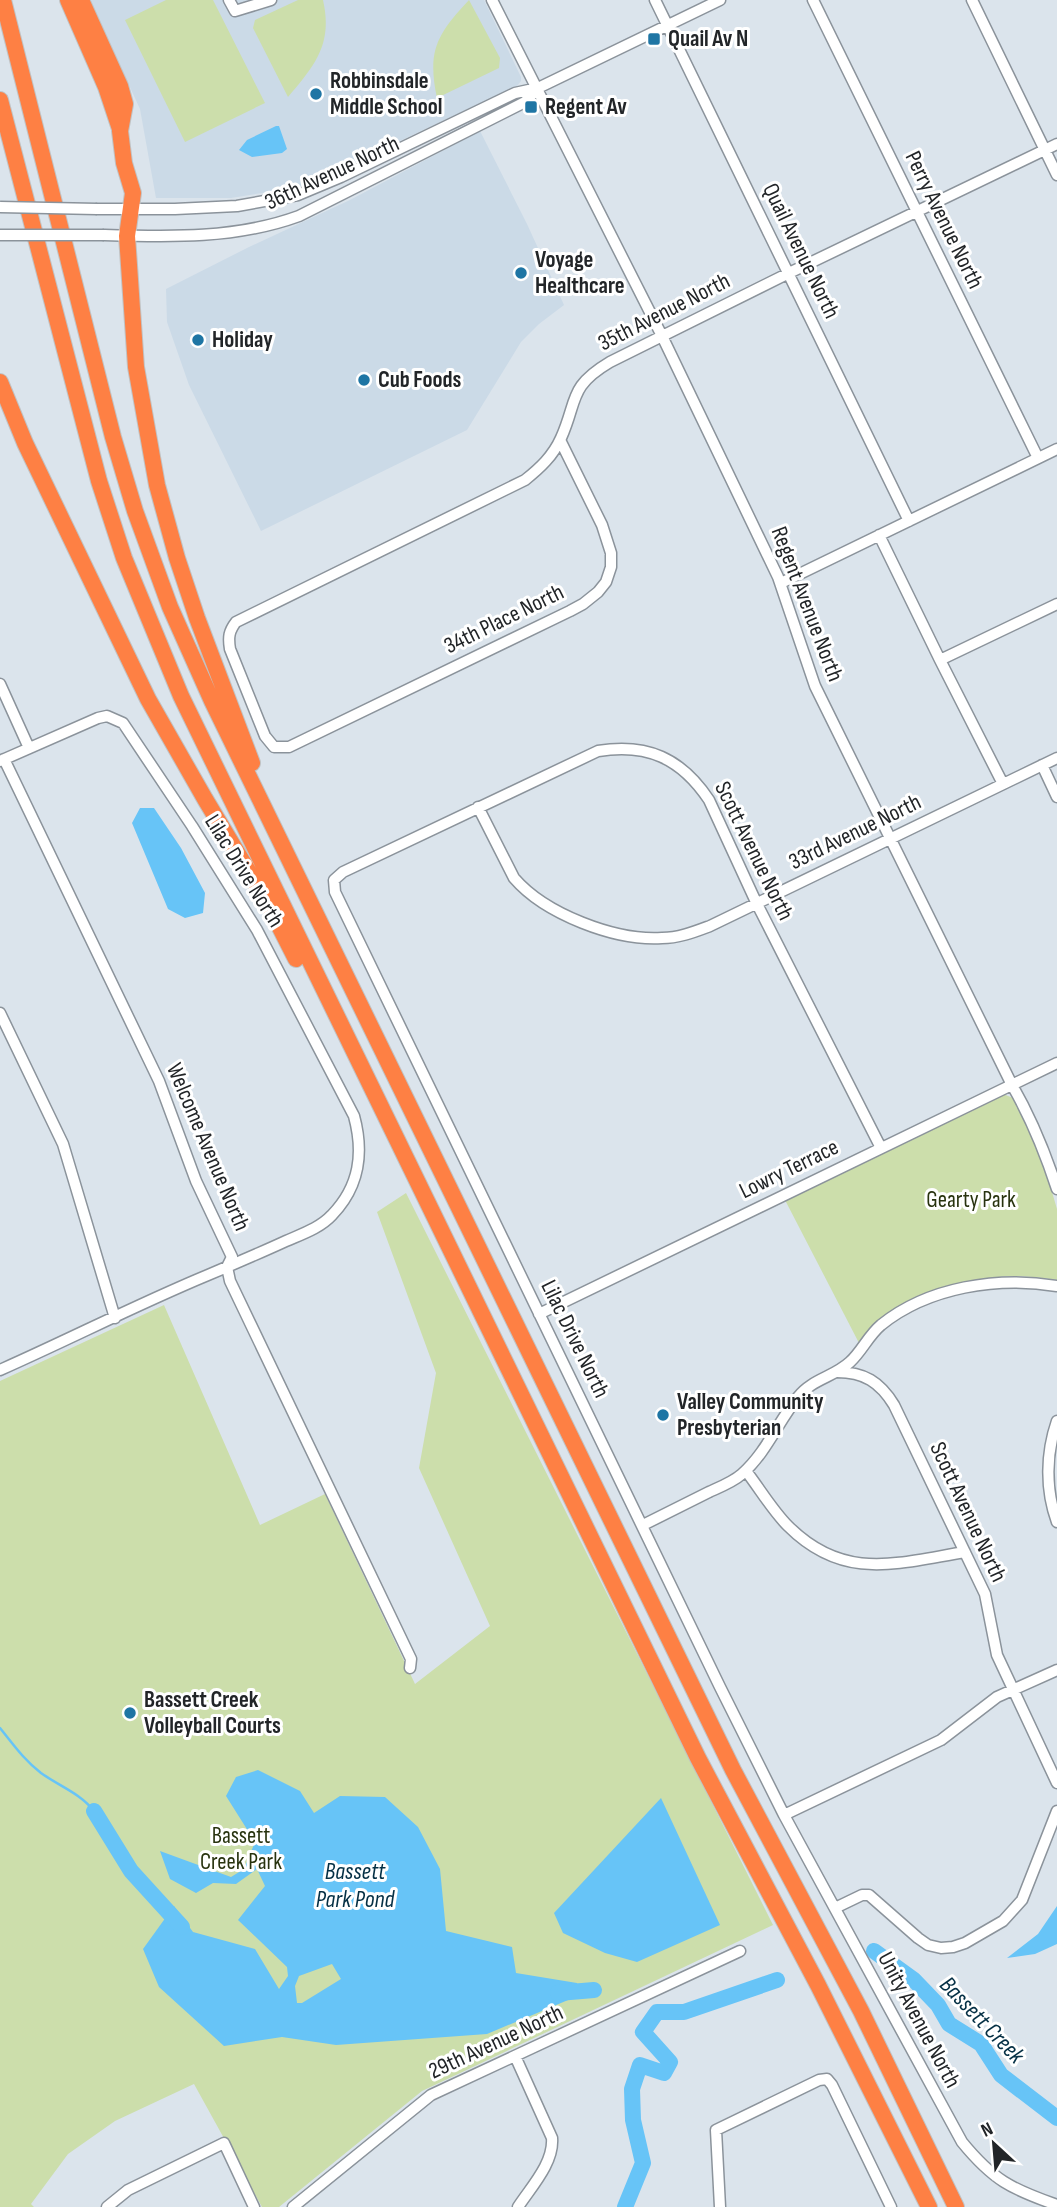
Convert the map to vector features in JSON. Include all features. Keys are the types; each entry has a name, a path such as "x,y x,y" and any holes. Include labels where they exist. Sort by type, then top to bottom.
{"highway":[{"path":"3,0 113,437 135,511 181,631 289,860 721,1746 861,2011 957,2207"},
{"path":"68,0 106,87 120,131 124,163 133,193 127,236 136,367 163,510 197,618 289,860"},
{"path":"81,0 120,86 125,104 120,131"},
{"path":"0,100 89,443 124,558 181,696 698,1758 818,1985 929,2207"},
{"path":"0,382 25,443 148,699 267,902 304,973 346,1038"}],"street":[{"path":"229,0 235,11 271,0"},
{"name":"Regent Avenue North","path":"492,0 662,336 781,583 816,686 1036,1132 1057,1189"},
{"name":"Quail Avenue North","path":"655,0 909,521"},
{"name":"36th Avenue North","path":"0,207 174,209 237,206 298,195 515,93 538,88 720,0"},
{"name":"Perry Avenue North","path":"813,0 1038,458"},
{"path":"972,0 1057,175"},
{"name":"36th Avenue North","path":"0,235 177,237 223,234 265,227 299,216 525,102 538,88"},
{"name":"35th Avenue North","path":"274,747 265,736 230,649 230,629 243,617 525,480 540,468 560,440 571,403 586,378 610,362 1057,144"},
{"name":"34th Place North","path":"274,747 289,747 570,611 598,592 606,582 611,567 611,553 601,525 560,440"},
{"path":"781,583 1057,449"},
{"path":"879,536 1003,783"},
{"path":"940,660 1057,604"},
{"path":"0,684 29,748 2,760"},
{"name":"Lilac Drive North","path":"29,748 107,716 116,719 128,730 233,888 354,1116 359,1137 355,1180 346,1198 331,1216 315,1228 228,1267"},
{"name":"Scott Avenue North","path":"334,880 344,872 598,751 626,748 653,753 670,760 698,784 709,800 756,902 881,1148"},
{"name":"33rd Avenue North","path":"478,807 507,867 522,887 557,910 596,927 618,934 664,939 710,926 1057,758"},
{"name":"Welcome Avenue North","path":"2,760 159,1082 196,1181 232,1256 228,1267 230,1282 411,1659 410,1668"},
{"path":"1042,765 1057,797"},
{"name":"Lilac Drive North","path":"334,880 333,887 341,904 784,1815"},
{"path":"0,1013 62,1144 115,1318"},
{"name":"Lowry Terrace","path":"539,1314 1057,1063"},
{"path":"0,1370 228,1267"},
{"path":"643,1525 739,1477 758,1458 799,1396 809,1386 850,1362 878,1327 894,1315 925,1300 970,1287 1022,1282 1057,1286"},
{"name":"Scott Avenue North","path":"836,1372 851,1372 877,1382 894,1405 985,1594 997,1655 1057,1783"},
{"path":"1057,1420 1048,1474 1049,1496 1057,1522"},
{"path":"746,1471 787,1525 822,1552 842,1560 886,1565 965,1552"},
{"path":"784,1815 942,1740 997,1697 1057,1670"},
{"path":"835,1908 862,1895 869,1895 928,1945 941,1948 965,1943 992,1929 1013,1912 1021,1900 1057,1811"},
{"name":"Unity Avenue North","path":"784,1815 962,2142 994,2176 1019,2192 1057,2205"},
{"name":"29th Avenue North","path":"293,2207 431,2095 740,1951"},
{"path":"515,2056 552,2138 553,2147 546,2164 518,2207"},
{"path":"720,2207 716,2130 827,2078 891,2207"},
{"path":"107,2207 128,2190 224,2143 254,2207"}],"shaded area":[{"name":"Robbinsdale Middle School","path":"90,0 484,0 521,81 517,86 304,186 231,198 156,198 140,109"},
{"path":"480,131 564,305 521,342 467,430 261,531 189,385 167,322 166,289 350,200"}],"green space":[{"path":"166,0 213,0 265,103 185,142 125,20"},
{"path":"298,0 323,0 326,29 314,64 288,97 253,28 255,20"},
{"path":"469,0 500,58 499,68 437,98 433,68 437,44 449,23"},
{"name":"Gearty Park","path":"1003,1094 1013,1098 1027,1122 1057,1209 1057,1280 1025,1276 999,1277 927,1296 890,1313 859,1343 785,1200"},
{"name":"Bassett Creek Park","path":"406,1193 773,1925 422,2091 279,2207 262,2207 194,2084 115,2121 68,2154 31,2204 34,2207 0,2207 0,1381 164,1305 260,1525 325,1494 415,1684 490,1626 419,1468 436,1373 377,1212"}],"water":[{"path":"279,126 287,149 282,153 252,157 239,150 247,140"},
{"path":"140,808 154,808 181,848 205,893 203,913 185,918 168,909 132,823"},
{"name":"Bassett Park Pond","path":"258,1770 300,1791 314,1813 340,1796 385,1797 418,1827 440,1869 446,1931 512,1947 516,1973 577,1983 580,1995 487,2034 336,2045 282,2037 224,2046 159,1987 143,1949 174,1906 193,1932 255,1949 279,1989 288,1976 287,1967 238,1920 265,1886 257,1869 236,1884 213,1883 196,1893 170,1879 160,1851 231,1877 244,1869 255,1842 226,1796 236,1777","holes":["332,1964 341,1979 302,2003 297,2003 295,1986 299,1976"]},
{"path":"661,1798 720,1925 637,1962 605,1953 563,1933 554,1913"},
{"path":"1057,1906 1057,1944 1035,1954 1007,1958 1038,1934"}],"waterway":[{"path":"0,1728 35,1768 76,1794 94,1811"},
{"path":"94,1811 131,1871 182,1927"},
{"name":"Bassett Creek","path":"874,1951 914,1980 938,2005 949,2024 981,2044 1001,2075 1057,2118"},
{"name":"Bassett Creek","path":"625,2207 643,2163 633,2120 632,2089 640,2065 664,2073 670,2062 643,2032 657,2012 684,2012 777,1980"},
{"path":"558,1993 594,1990"}],"place":[{"name":"Quail Av N","path":"654,39"},
{"name":"Robbinsdale Middle School","path":"316,94"},
{"name":"Regent Av","path":"531,107"},
{"name":"Voyage Healthcare","path":"521,273"},
{"name":"Holiday","path":"198,340"},
{"name":"Cub Foods","path":"364,380"},
{"name":"Valley Community Presbyterian","path":"663,1415"},
{"name":"Bassett Creek Volleyball Courts","path":"130,1713"}]}
